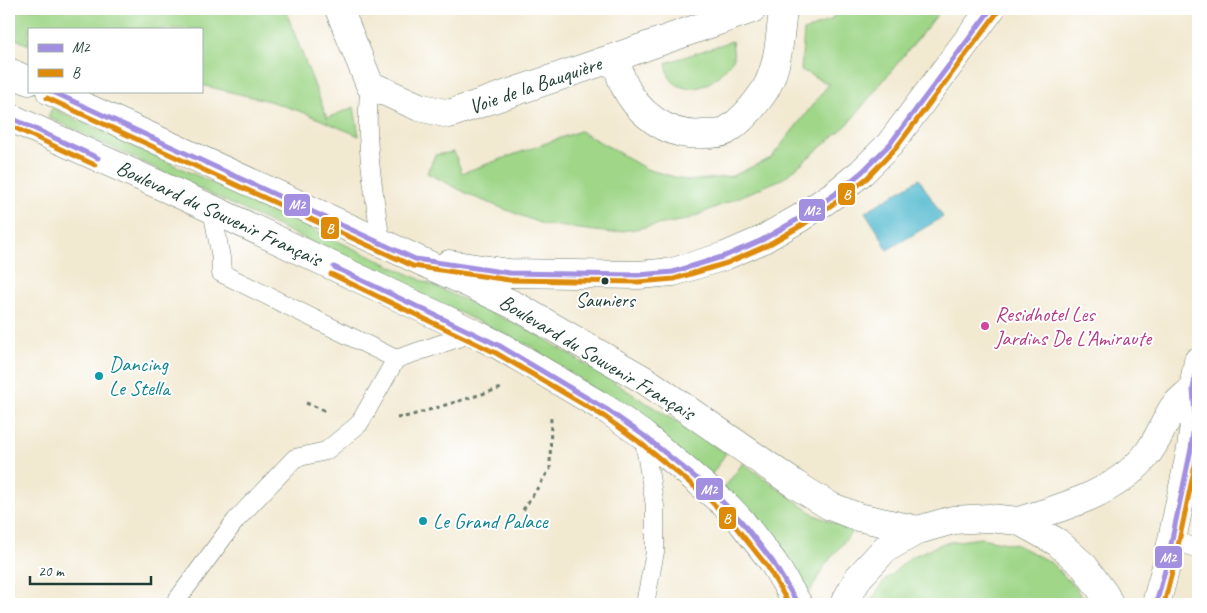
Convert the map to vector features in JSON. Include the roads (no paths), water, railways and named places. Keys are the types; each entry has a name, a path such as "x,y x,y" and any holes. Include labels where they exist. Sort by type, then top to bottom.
{"main road":[{"path":"340,9 370,85"},
{"path":"616,57 752,9"},
{"name":"Voie de la Bauquière","path":"370,85 419,108 449,114 616,57 621,79 635,105 656,122 671,130 694,135 725,132 747,114 765,89 777,56 783,9"},
{"path":"416,259 509,273 620,276 673,272 726,256 762,240 800,218 835,194 862,172 890,144 991,9"},
{"path":"9,72 28,81"},
{"name":"Boulevard du Souvenir Français","path":"52,92 416,259 518,308 630,372 830,506 867,519 918,530"},
{"name":"Boulevard du Souvenir Français","path":"9,117 212,209 500,346 609,411 711,490 741,521 773,562 798,604"},
{"path":"1156,604 1194,450 1195,416 1193,389 1198,361"},
{"path":"844,604 859,577 885,549 918,530 953,520 989,518 1019,521 1062,508 1104,490 1145,458 1162,432 1174,407 1193,389"},
{"path":"1019,521 1057,542 1084,566 1105,595 1109,604"}],"lane":[{"path":"370,85 367,108 371,166 381,243"},
{"path":"212,209 221,258 221,273 396,359"},
{"path":"174,604 236,520 295,458 326,451 360,424 396,359 472,333"},
{"path":"642,435 655,506 655,552 645,604"},
{"path":"1172,539 1198,549"}],"water":[{"path":"919,179 943,217 887,250 865,212"}],"place":[{"name":"Sauniers","path":"605,281"},
{"name":"Residhotel Les Jardins De L’Amiraute","path":"985,326"},
{"name":"Dancing Le Stella","path":"99,376"},
{"name":"Le Grand Palace","path":"423,521"}]}
